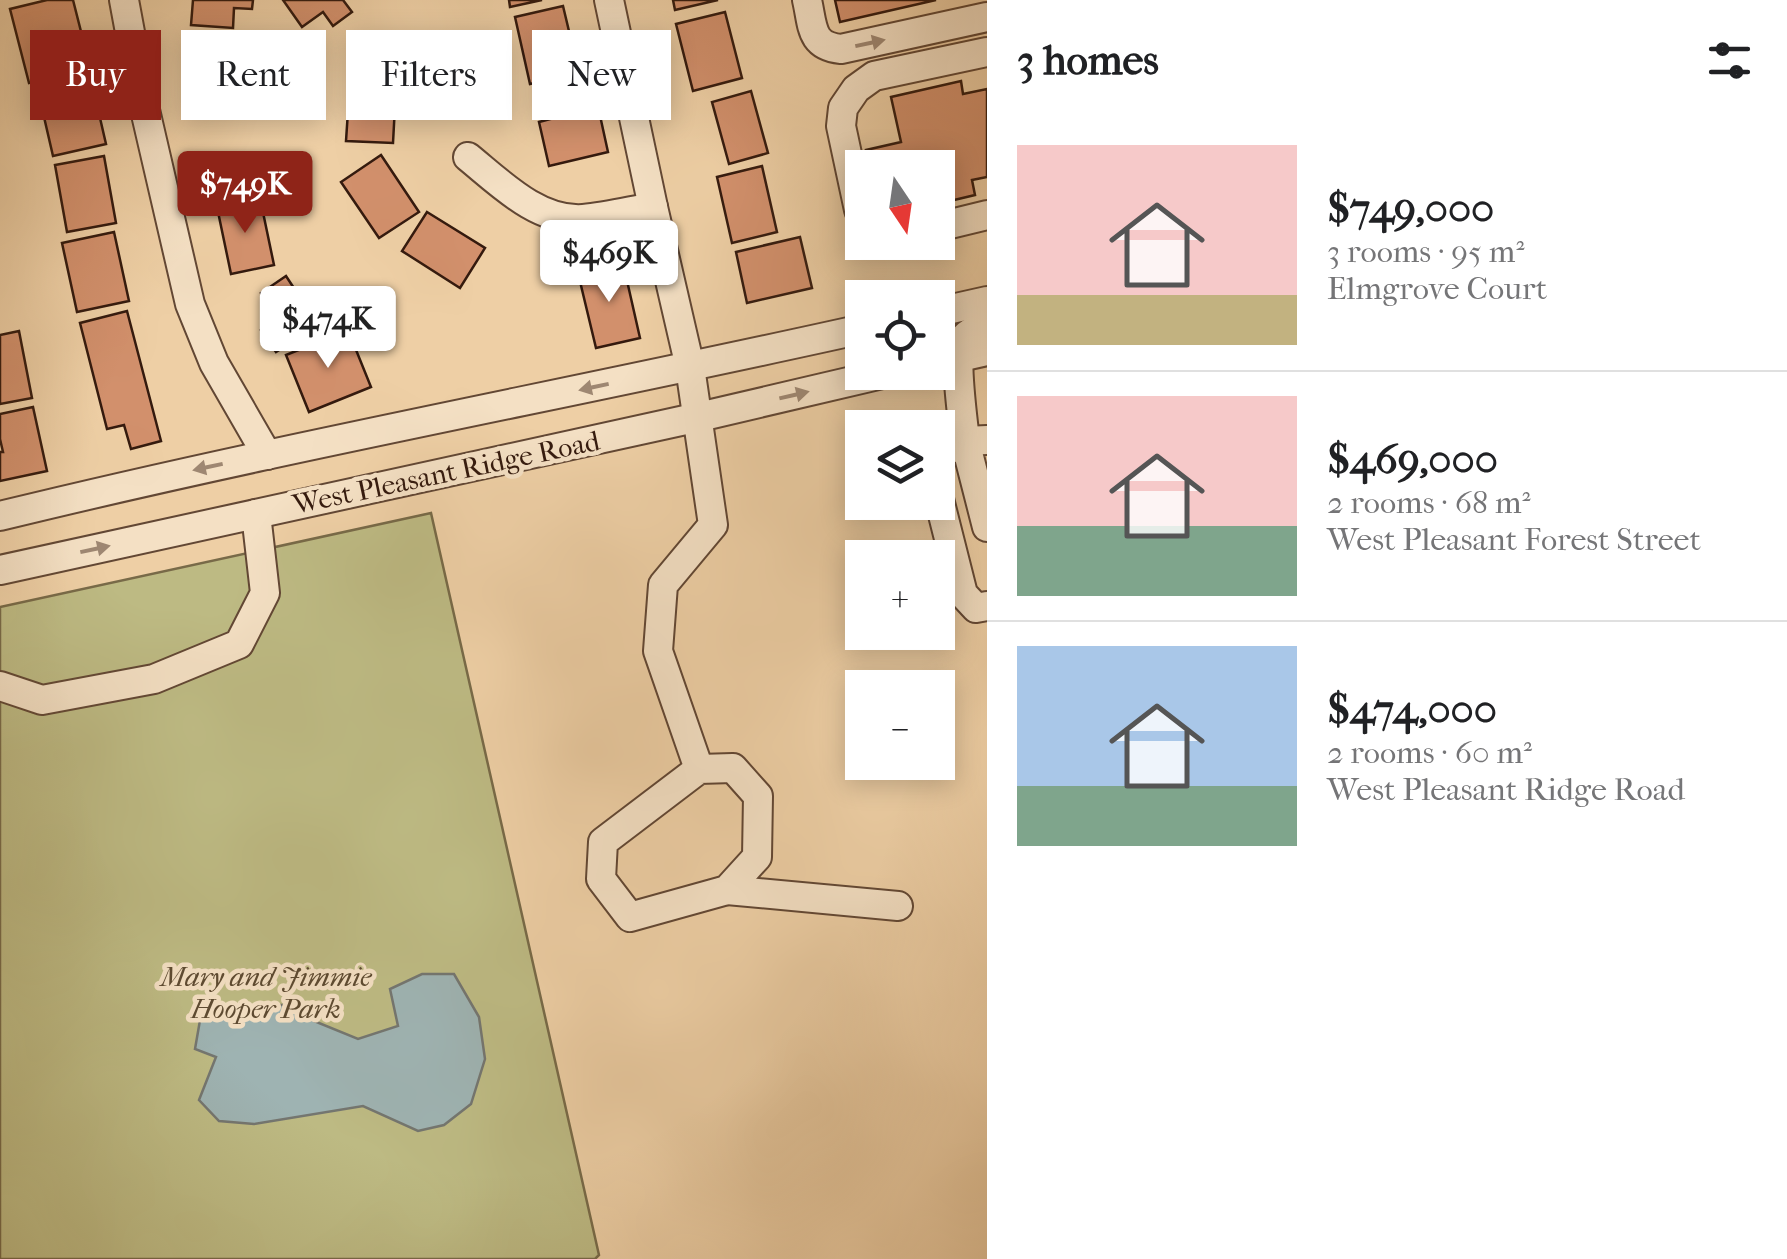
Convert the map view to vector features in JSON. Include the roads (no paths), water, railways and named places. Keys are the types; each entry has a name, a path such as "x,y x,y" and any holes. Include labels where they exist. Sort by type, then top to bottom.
{"street":[{"path":"124,0 190,304 214,363 266,455"},
{"path":"609,0 690,368 713,525 663,584 658,651 699,770"},
{"path":"807,0 816,39 826,47 841,49 987,18"},
{"path":"846,150 841,126 844,108 856,89 874,76 987,52"},
{"path":"468,157 543,212 579,219 653,207"},
{"path":"955,223 987,215"},
{"path":"955,308 987,301"},
{"path":"955,350 971,332 987,326"},
{"name":"West Pleasant Ridge Road","path":"0,516 167,475 845,333"},
{"path":"955,358 987,351"},
{"path":"955,379 976,440 987,527"},
{"name":"West Pleasant Ridge Road","path":"0,570 845,383"},
{"path":"0,686 42,700 154,679 239,644 265,593 256,514"},
{"path":"944,520 963,594 976,608 987,606"},
{"path":"727,890 757,857 758,796 733,768 699,770 603,842 601,878 630,916 727,890 898,906"}],"park label":[{"name":"Mary and Jimmie Hooper Park","path":"266,992"}]}
